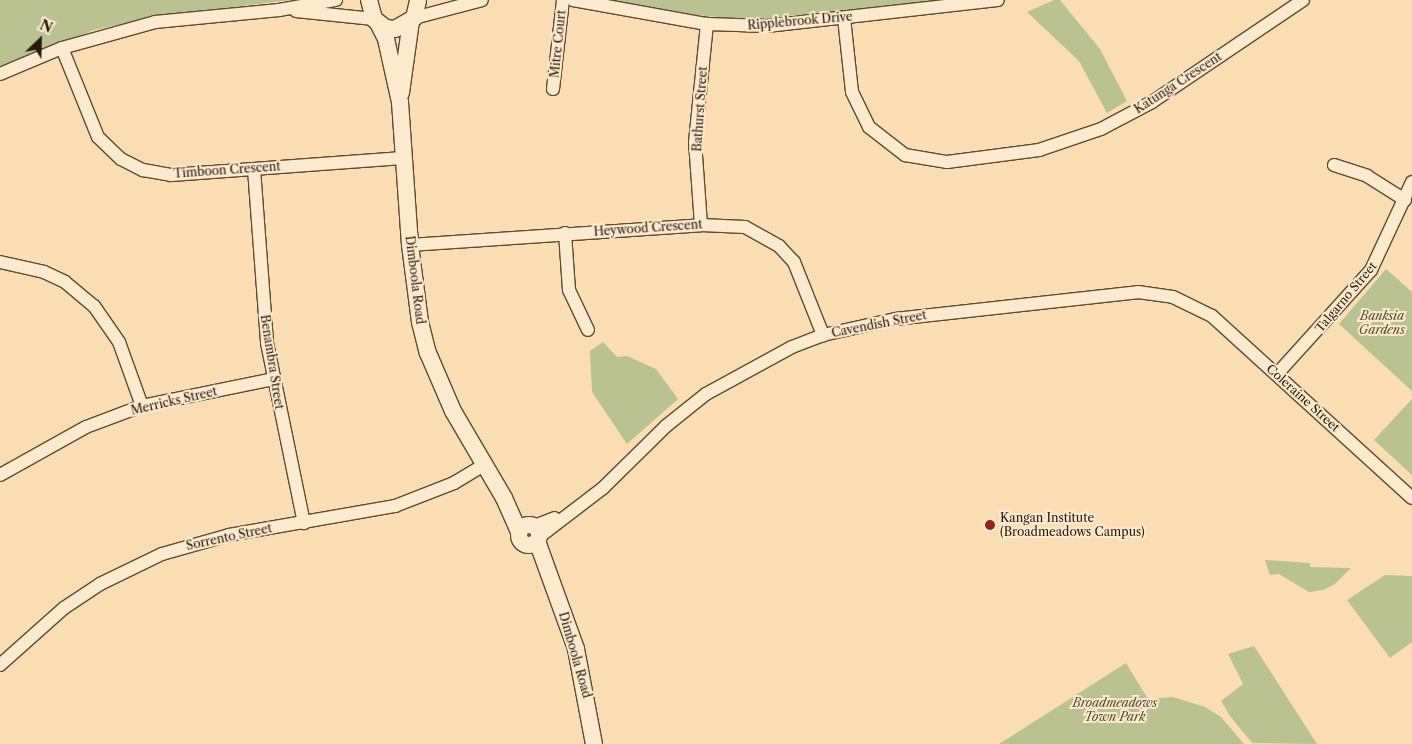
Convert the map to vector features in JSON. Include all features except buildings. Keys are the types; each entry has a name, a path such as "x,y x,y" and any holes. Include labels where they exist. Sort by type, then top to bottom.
{"street":[{"path":"0,74 62,48 155,22 279,10 336,0"},
{"name":"Dimboola Road","path":"369,0 376,21 386,39 400,102 410,245 416,300 428,353 453,411 504,498 531,534 576,649 594,744"},
{"name":"Dimboola Road","path":"400,102 412,20 418,0"},
{"path":"279,10 376,21 395,29 412,20 482,0"},
{"name":"Mitre Court","path":"554,89 563,0"},
{"name":"Ripplebrook Drive","path":"573,0 707,24 767,26 998,0"},
{"name":"Katunga Crescent","path":"844,18 852,92 869,127 905,154 947,162 1030,152 1101,129 1152,102 1303,0"},
{"name":"Bathurst Street","path":"701,225 695,142 707,24"},
{"name":"Timboon Crescent","path":"62,48 91,124 98,137 121,159 143,170 171,175 404,158"},
{"path":"1334,165 1367,176 1404,200"},
{"name":"Benambra Street","path":"254,169 265,324 273,379 304,523"},
{"name":"Talgarno Street","path":"1277,374 1370,270 1412,182"},
{"name":"Heywood Crescent","path":"410,245 701,225 745,227 780,246 802,274 824,335"},
{"path":"565,234 568,290 576,312 588,330"},
{"path":"0,262 22,265 58,279 94,306 108,322 123,351 142,406"},
{"name":"Cavendish Street","path":"531,534 603,488 666,426 706,394 763,361 824,335 895,318 1138,292 1173,297 1191,304"},
{"name":"Coleraine Street","path":"1191,304 1212,316 1412,498"},
{"name":"Merricks Street","path":"0,475 78,430 142,406 273,379"},
{"name":"Sorrento Street","path":"0,665 64,608 135,565 200,541 395,506 454,483 484,465"}],"green space":[{"path":"0,0 291,0 159,16 94,30 0,68"},
{"path":"604,0 937,0 750,20 663,12"},
{"path":"1054,0 1060,0 1100,49 1127,101 1107,113 1079,61 1027,12"},
{"name":"Banksia Gardens","path":"1386,269 1412,292 1412,391 1339,324"},
{"path":"603,342 617,357 627,356 656,369 678,399 627,444 592,392 590,351"},
{"path":"1412,399 1412,475 1374,440"},
{"path":"1265,560 1310,563 1310,567 1351,568 1335,584 1323,590 1309,592 1279,574 1270,575"},
{"path":"1385,575 1412,576 1412,642 1390,658 1347,600"},
{"path":"1254,646 1317,744 1252,743 1230,716 1221,701 1243,684 1228,654"},
{"name":"Broadmeadows Town Park","path":"1126,663 1148,699 1173,697 1205,707 1221,717 1244,744 999,744"}],"place":[{"name":"Kangan Institute (Broadmeadows Campus)","path":"990,525"}]}
